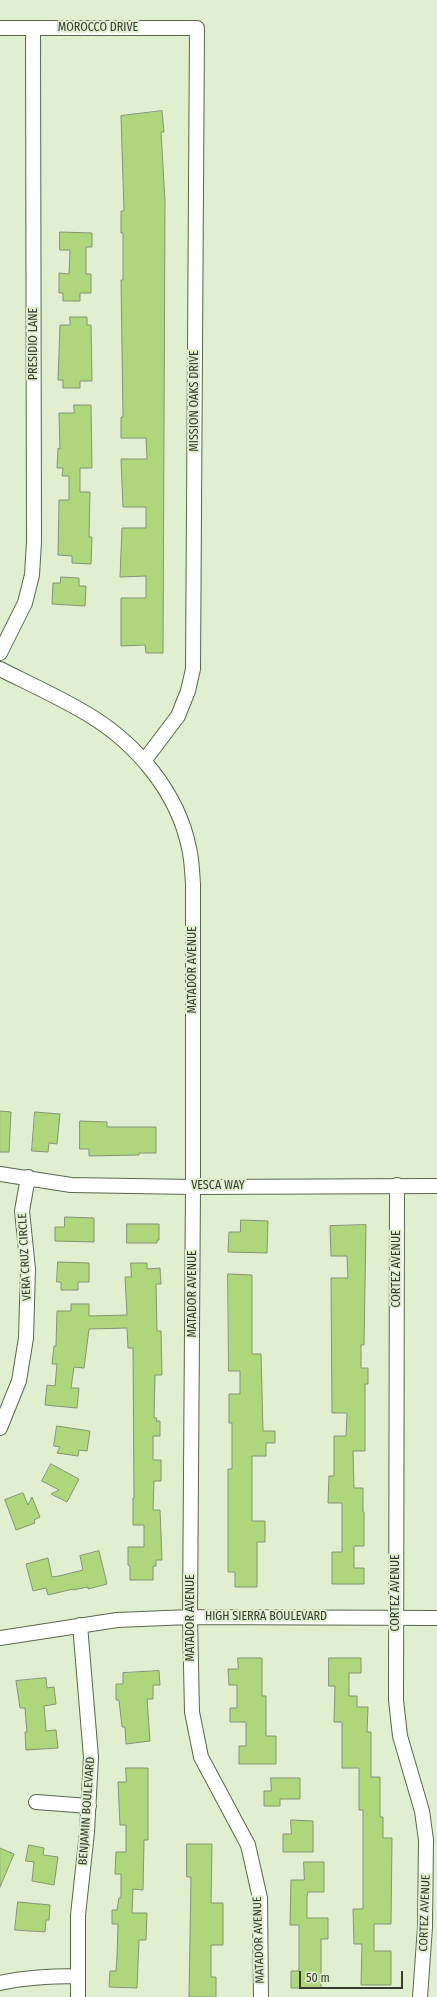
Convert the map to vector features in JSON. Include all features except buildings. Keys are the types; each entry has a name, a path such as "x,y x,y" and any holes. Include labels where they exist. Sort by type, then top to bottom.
{"street":[{"name":"MOROCCO DRIVE","path":"0,28 197,28"},
{"name":"PRESIDIO LANE","path":"0,653 25,603 32,575 34,542 33,28"},
{"name":"MISSION OAKS DRIVE","path":"144,761 178,716 188,691 193,669 197,28"},
{"name":"MATADOR AVENUE","path":"0,669 90,715 118,736 144,761 163,786 177,812 189,848 193,884 193,1187 190,1617 192,1712 201,1757 248,1845 260,1898 261,1997"},
{"name":"VESCA WAY","path":"0,1174 71,1185 193,1187 437,1186"},
{"name":"VERA CRUZ CIRCLE","path":"0,1428 19,1381 26,1338 28,1269 22,1211 28,1178"},
{"name":"CORTEZ AVENUE","path":"397,1185 396,1700 400,1736 422,1811 426,1840 425,1927 420,1997"},
{"name":"HIGH SIERRA BOULEVARD","path":"0,1638 117,1620 190,1617 437,1618"},
{"name":"BENJAMIN BOULEVARD","path":"78,1997 78,1915 89,1806 91,1757 80,1625"},
{"path":"36,1802 89,1806"},
{"path":"0,1984 17,1979 44,1976 78,1976"}]}
